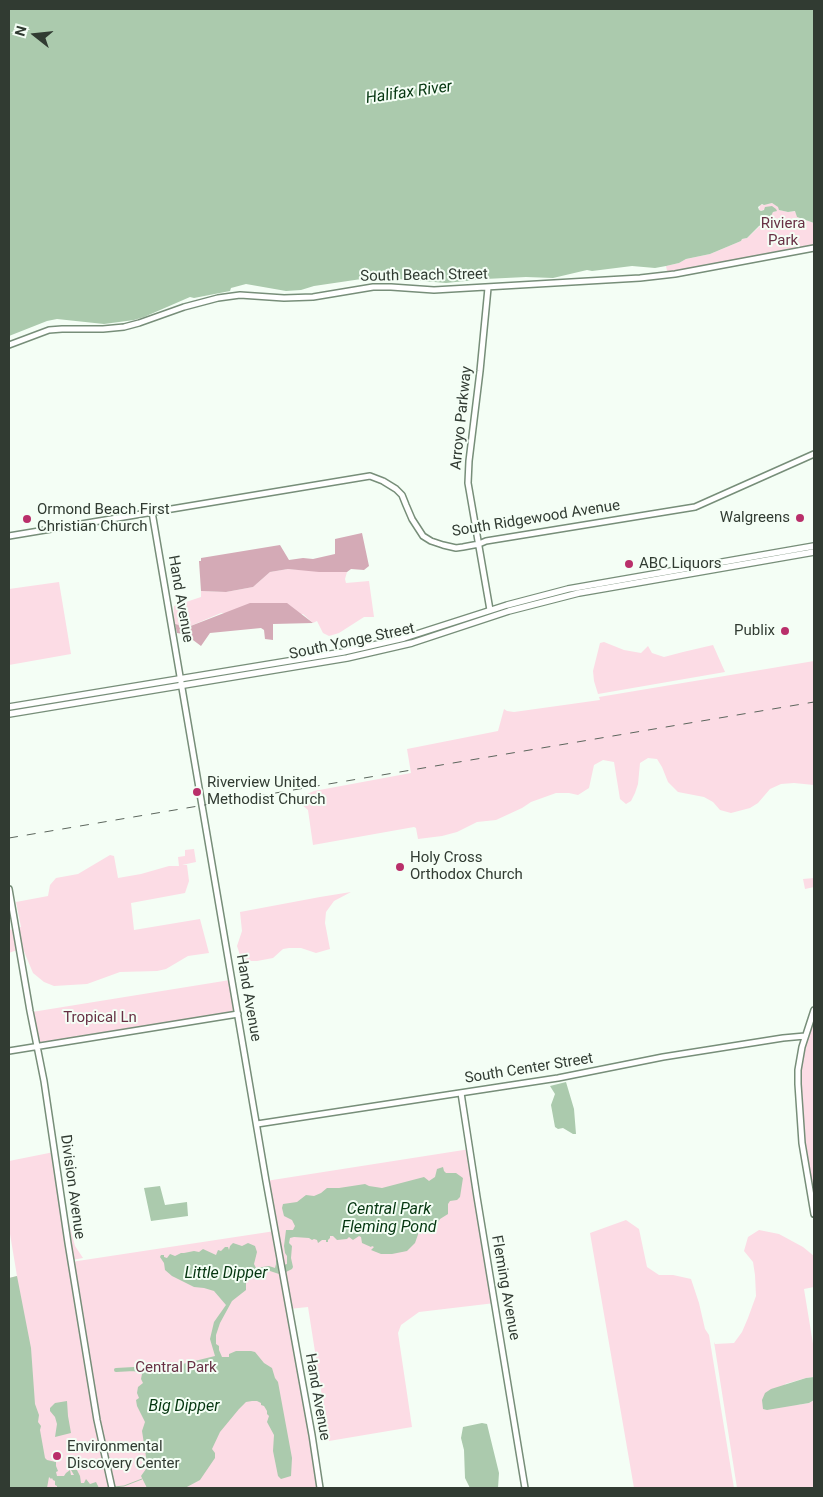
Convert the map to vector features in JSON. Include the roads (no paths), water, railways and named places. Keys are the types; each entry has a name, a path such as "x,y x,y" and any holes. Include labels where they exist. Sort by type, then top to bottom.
{"main road":[{"path":"694,570 721,562 814,546"},
{"path":"491,614 499,607 549,593 588,585 694,570 714,570 814,552"},
{"path":"714,570 721,562"},
{"name":"South Yonge Street","path":"9,714 384,644 491,614 580,593 694,570"},
{"name":"South Yonge Street","path":"9,707 86,694 260,673 327,662 430,638 482,620 491,614"},
{"path":"260,673 282,666 284,662"},
{"path":"79,702 85,698 86,694"}],"street":[{"name":"South Beach Street","path":"9,345 49,330 124,327 184,307 218,298 240,295 300,298 373,287 434,290 646,278 683,273 814,248"},
{"name":"Arroyo Parkway","path":"488,288 468,483 491,614"},
{"name":"South Ridgewood Avenue","path":"9,536 370,476 383,481 402,495 417,529 423,536 431,541 456,548 486,541 696,506 814,454"},
{"name":"Hand Avenue","path":"152,512 320,1488"},
{"name":"Division Avenue","path":"9,890 50,1118 83,1338 102,1449 112,1488"},
{"path":"814,1010 805,1036 798,1070 802,1143 814,1214"},
{"path":"9,1051 238,1014"},
{"name":"South Center Street","path":"257,1124 558,1078 663,1057 805,1036"},
{"name":"Fleming Avenue","path":"461,1093 525,1488"}],"water":[{"name":"Halifax River","path":"9,9 814,9 814,223 797,217 795,211 779,210 772,203 762,204 758,207 761,211 765,207 772,206 777,211 773,212 771,216 762,217 763,224 747,238 710,254 655,268 632,266 587,270 553,278 526,277 446,283 375,277 286,291 246,284 231,288 230,291 194,298 190,297 134,320 104,324 57,319 9,336"},
{"path":"566,1082 574,1109 576,1134 563,1128 558,1129 555,1127 551,1105 555,1094 550,1086"},
{"name":"Central Park Fleming Pond","path":"443,1167 446,1173 456,1173 463,1178 460,1197 457,1200 450,1201 448,1204 448,1214 440,1219 433,1230 426,1231 421,1226 415,1243 407,1251 381,1254 371,1250 374,1247 362,1243 359,1236 353,1240 349,1237 337,1240 330,1236 328,1242 322,1240 318,1243 314,1239 294,1237 290,1238 289,1243 292,1246 291,1258 293,1267 286,1272 284,1265 287,1264 287,1256 284,1246 286,1230 293,1230 295,1226 292,1220 284,1216 283,1204 297,1202 306,1195 314,1196 327,1188 365,1184 382,1188 424,1177 429,1181 435,1177 437,1169"},
{"path":"160,1186 165,1205 187,1202 188,1216 151,1221 144,1188"},
{"name":"Big Dipper","path":"233,1243 242,1246 248,1243 255,1246 257,1252 254,1264 256,1268 269,1266 275,1268 276,1255 279,1274 267,1270 248,1278 246,1290 232,1301 220,1323 216,1335 216,1344 219,1346 222,1357 229,1357 229,1354 236,1351 251,1351 255,1352 264,1363 272,1368 278,1382 292,1458 291,1476 281,1479 278,1476 273,1451 274,1435 267,1422 269,1416 261,1403 252,1401 246,1402 220,1432 212,1449 215,1453 215,1458 200,1480 185,1488 147,1488 141,1476 146,1469 147,1463 142,1431 145,1422 136,1400 139,1398 137,1393 138,1387 143,1383 141,1379 142,1374 215,1356 210,1339 214,1322 226,1305 214,1291 194,1287 172,1276 165,1270 164,1263 160,1257 164,1255 167,1258 170,1254 175,1256 181,1253 199,1252 203,1249 216,1255 218,1250 221,1251 225,1247 228,1247 229,1250"},
{"path":"17,1276 31,1348 35,1404 39,1415 38,1422 41,1426 45,1458 56,1462 57,1476 64,1476 70,1470 71,1475 74,1475 71,1470 77,1470 81,1483 84,1483 86,1479 90,1484 96,1482 99,1488 57,1488 55,1481 49,1477 47,1488 9,1488 9,1278"},
{"path":"814,1377 814,1400 809,1403 767,1410 763,1409 762,1400 765,1393 771,1389"},
{"path":"67,1401 71,1433 55,1437 57,1424 50,1408 55,1403"},
{"path":"482,1423 487,1424 499,1473 498,1488 470,1488 465,1478 464,1450 461,1438 463,1427"}],"waterway":[{"path":"116,1370 134,1369 146,1373"},
{"path":"114,1487 124,1486 142,1479"}],"railway":[{"path":"9,838 814,702"}],"place":[{"name":"Walgreens","path":"800,518"},
{"name":"Ormond Beach First Christian Church","path":"27,519"},
{"name":"ABC Liquors","path":"629,564"},
{"name":"Publix","path":"785,631"},
{"name":"Riverview United Methodist Church","path":"197,792"},
{"name":"Holy Cross Orthodox Church","path":"400,867"},
{"name":"Environmental Discovery Center","path":"57,1456"}],"park label":[{"name":"Riviera Park","path":"783,232"},
{"name":"Tropical Ln","path":"100,1018"},
{"name":"Central Park","path":"176,1368"}],"water label":[{"name":"Little Dipper","path":"226,1274"}]}
